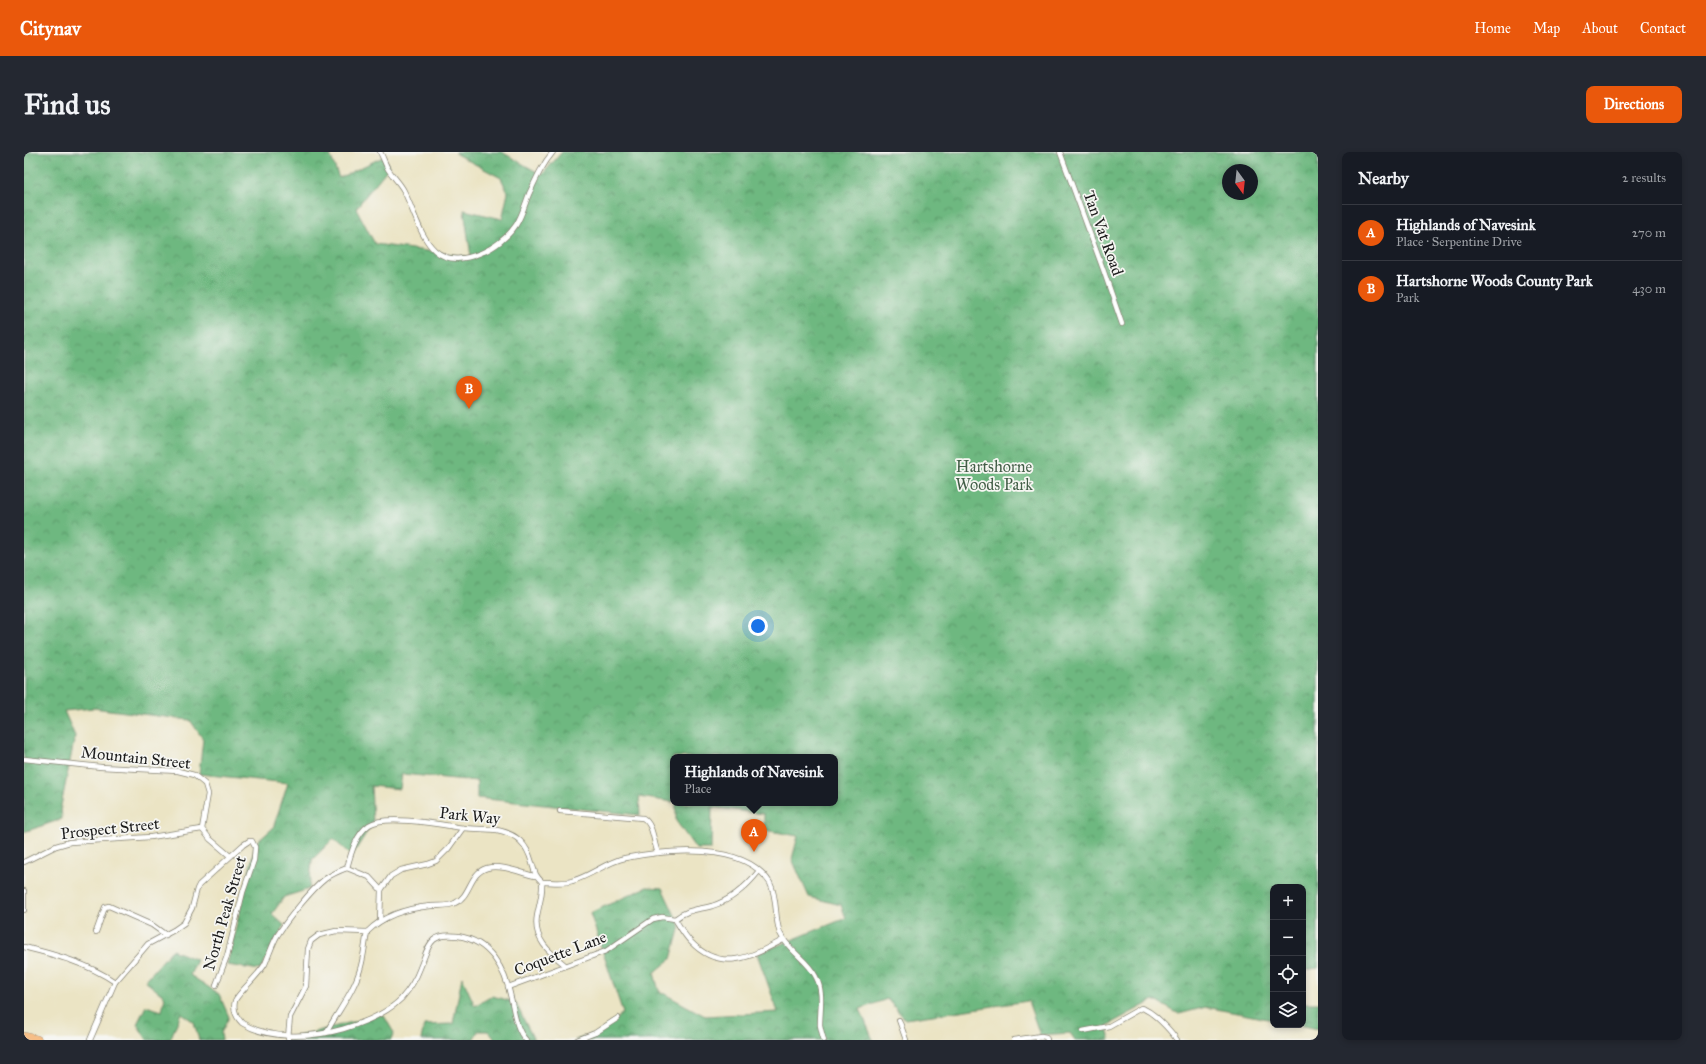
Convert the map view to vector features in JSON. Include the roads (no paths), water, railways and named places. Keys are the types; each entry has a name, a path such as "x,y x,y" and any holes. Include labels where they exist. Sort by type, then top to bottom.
{"highway":[{"path":"24,1037 37,1040"}],"street":[{"path":"380,152 388,169 404,191 419,229 430,246 447,257 464,258 484,252 510,233 520,219 540,170 554,152"},
{"name":"Tan Vat Road","path":"1060,152 1104,269 1122,324"},
{"name":"Mountain Street","path":"24,759 101,767 178,771 194,775 205,784 208,794 202,829"},
{"path":"560,811 643,818 649,823 658,853"},
{"name":"Park Way","path":"347,868 350,854 356,841 370,824 383,821 400,821 497,830 509,833 516,837 528,850 534,876"},
{"path":"380,921 381,890 391,876 398,871 436,861 448,849 463,828"},
{"path":"90,1040 115,982 146,946 184,923 192,908 199,885 230,856 210,839 202,829"},
{"name":"Prospect Street","path":"24,862 56,846 70,842 150,837 202,829"},
{"name":"North Peak Street","path":"216,985 231,943 243,892 256,852 252,841 249,841 230,856"},
{"path":"326,1033 348,996 356,979 361,966 367,932 380,921 412,909 459,902 465,896 475,876 488,868 508,869 534,876 542,882 563,882 574,881 615,861 658,853 703,851 749,864 768,881 776,901 778,925 783,940 808,965 817,979 820,992 820,1027 824,1040"},
{"path":"381,890 369,877 347,868 336,872 324,880 283,927 260,972 235,999 234,1009 240,1021 252,1030 264,1036 288,1038 313,1036 362,1022 393,1006 406,994 421,968 428,945 439,937 454,936 478,943 491,952 498,962 508,987 517,1021 526,1040"},
{"path":"758,871 744,888 728,900 711,907 691,910 675,919 687,938 696,947 712,957 738,960 747,958 783,940"},
{"path":"542,882 543,894 536,925 538,934 543,946 565,965"},
{"path":"24,891 24,910"},
{"path":"96,932 102,912 105,907 108,906 152,925 166,934"},
{"name":"Coquette Lane","path":"508,987 613,948 653,919 662,917 675,919"},
{"path":"288,1038 290,1017 306,986 308,949 312,941 319,935 336,931 367,932"},
{"path":"24,947 77,962 115,982"},
{"path":"1082,1030 1109,1026 1141,1008 1150,1012 1178,1040"},
{"path":"577,1040 595,1033 618,1018"},
{"path":"899,1020 906,1040"},
{"path":"1014,1040 1041,1036 1046,1039"}],"place":[{"name":"Hartshorne Woods County Park","path":"469,409"},
{"name":"Highlands of Navesink","path":"754,852"}],"park label":[{"name":"Hartshorne Woods Park","path":"994,475"}]}
